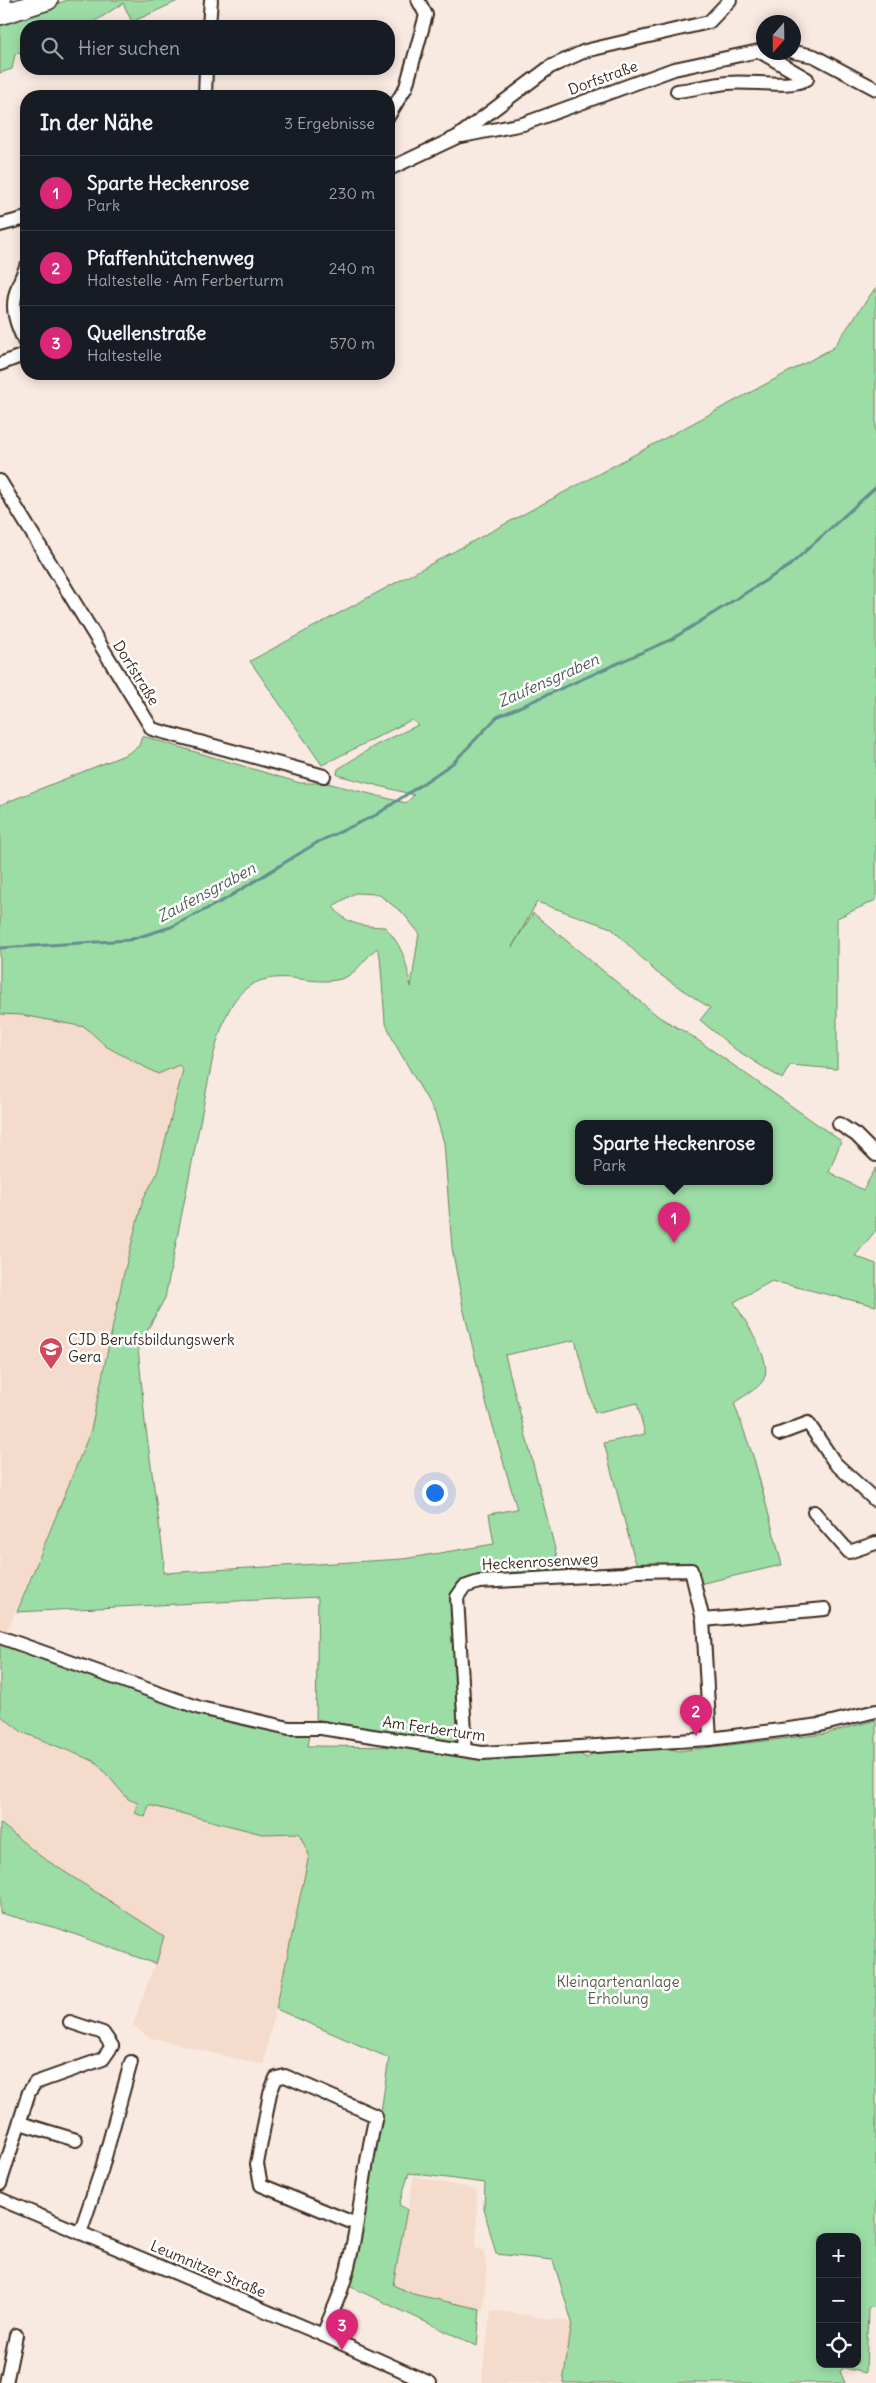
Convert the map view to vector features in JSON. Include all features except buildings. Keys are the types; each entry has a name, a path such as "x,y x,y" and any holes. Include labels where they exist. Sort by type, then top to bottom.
{"main road":[{"path":"0,15 48,0"}],"street":[{"path":"209,20 211,0"},
{"path":"395,105 406,87 426,15 418,0"},
{"name":"Dorfstraße","path":"395,166 458,137 550,67 585,51 709,22 730,0"},
{"name":"Dorfstraße","path":"458,137 523,124 674,69 756,52"},
{"path":"801,53 814,56 876,89"},
{"name":"Dorfstraße","path":"677,91 736,82 798,84 807,79 776,60"},
{"path":"205,90 206,75"},
{"path":"0,225 20,220"},
{"path":"20,281 15,292 14,318 20,332"},
{"path":"0,364 20,356"},
{"name":"Dorfstraße","path":"0,481 152,729 324,776"},
{"path":"839,1124 856,1135 876,1156"},
{"path":"779,1434 808,1423 835,1463 876,1501"},
{"path":"814,1512 850,1552 876,1543"},
{"name":"Heckenrosenweg","path":"464,1750 465,1732 457,1597 464,1587 479,1582 624,1574 635,1571 691,1570 703,1620"},
{"path":"710,1739 703,1620 825,1609"},
{"name":"Am Ferberturm","path":"0,1638 200,1708 289,1728 321,1728 482,1753 510,1753 710,1739 820,1725 876,1711"},
{"path":"0,2184 29,2092 35,2083 103,2059 109,2053 112,2046 103,2033 70,2022"},
{"path":"80,2233 102,2168 131,2062"},
{"path":"323,2335 345,2278 356,2224 376,2116 285,2076 276,2078 270,2093 256,2164 261,2185 356,2224"},
{"path":"20,2123 76,2140"},
{"name":"Leumnitzer Straße","path":"0,2199 323,2335 428,2382"},
{"path":"6,2383 16,2336"}],"shaded area":[{"name":"CJD Berufsbildungswerk Gera","path":"0,1014 22,1015 85,1027 107,1047 158,1073 179,1065 183,1070 157,1174 143,1199 115,1309 91,1430 7,1632 0,1628"},
{"path":"0,1715 22,1732 96,1762 128,1799 138,1803 135,1813 149,1805 262,1834 299,1833 309,1855 263,2065 148,2037 133,2025 164,1936 40,1856 0,1823"},
{"path":"414,2176 477,2190 476,2248 483,2250 487,2269 483,2310 392,2288"},
{"path":"491,2310 572,2322 563,2383 481,2383"}],"green space":[{"path":"68,0 180,0 136,20 131,20 123,3 97,20 20,20 20,52 15,54 12,69 0,73 0,22"},
{"path":"876,287 876,900 837,918 837,1069 790,1065 782,1079 735,1049 700,1020 710,1008 656,972 611,928 537,902 512,947 533,913 659,1017 692,1036 841,1141 829,1172 863,1190 876,1168 876,1230 855,1256 876,1264 876,1306 772,1281 734,1302 757,1342 765,1364 765,1374 762,1382 753,1391 734,1403 754,1459 782,1565 699,1584 697,1566 644,1568 635,1561 604,1443 645,1434 637,1403 595,1413 575,1340 505,1355 561,1572 469,1577 458,1582 453,1593 459,1733 455,1741 445,1744 316,1719 318,1597 17,1612 91,1430 123,1277 143,1199 157,1174 183,1070 179,1065 158,1074 107,1047 85,1027 22,1015 0,1014 0,805 127,754 139,746 142,736 300,783 327,783 406,803 414,795 337,775 338,769 376,745 418,725 411,720 322,765 250,661 833,348","holes":["355,893 378,894 403,913 419,933 411,987 405,962 397,942 385,927 356,924 344,918 333,906","377,948 380,956 385,1021 394,1042 435,1113 444,1143 452,1248 463,1307 486,1402 517,1509 489,1514 494,1544 403,1559 163,1573 164,1560 145,1422 138,1347 165,1298 218,1039 230,1008 238,996 249,986 262,980 279,978 324,981 341,979 354,971"]},
{"name":"Kleingartenanlage Erholung","path":"0,1642 209,1714 310,1735 308,1746 415,1747 480,1759 579,1754 587,1758 592,1754 659,1745 678,1751 825,1734 876,1720 876,2306 868,2308 866,2373 844,2368 840,2371 845,2383 563,2383 572,2322 553,2260 496,2254 484,2209 485,2183 409,2173 399,2205 407,2209 393,2285 413,2294 480,2309 477,2346 349,2286 368,2199 389,2058 276,2009 309,1855 299,1833 262,1834 149,1805 145,1817 135,1813 138,1803 128,1799 96,1762 22,1732 0,1715"},
{"path":"0,1823 40,1856 164,1936 156,1964 60,1929 0,1913"}],"waterway":[{"name":"Zaufensgraben","path":"0,948 129,940 171,927 224,900 318,842 376,815 453,763 497,717 672,639 789,566 876,487"}],"place":[{"name":"Sparte Heckenrose","path":"674,1243"},
{"name":"CJD Berufsbildungswerk Gera","path":"51,1370"},
{"name":"Pfaffenhütchenweg","path":"696,1736"},
{"name":"Quellenstraße","path":"342,2350"}]}
